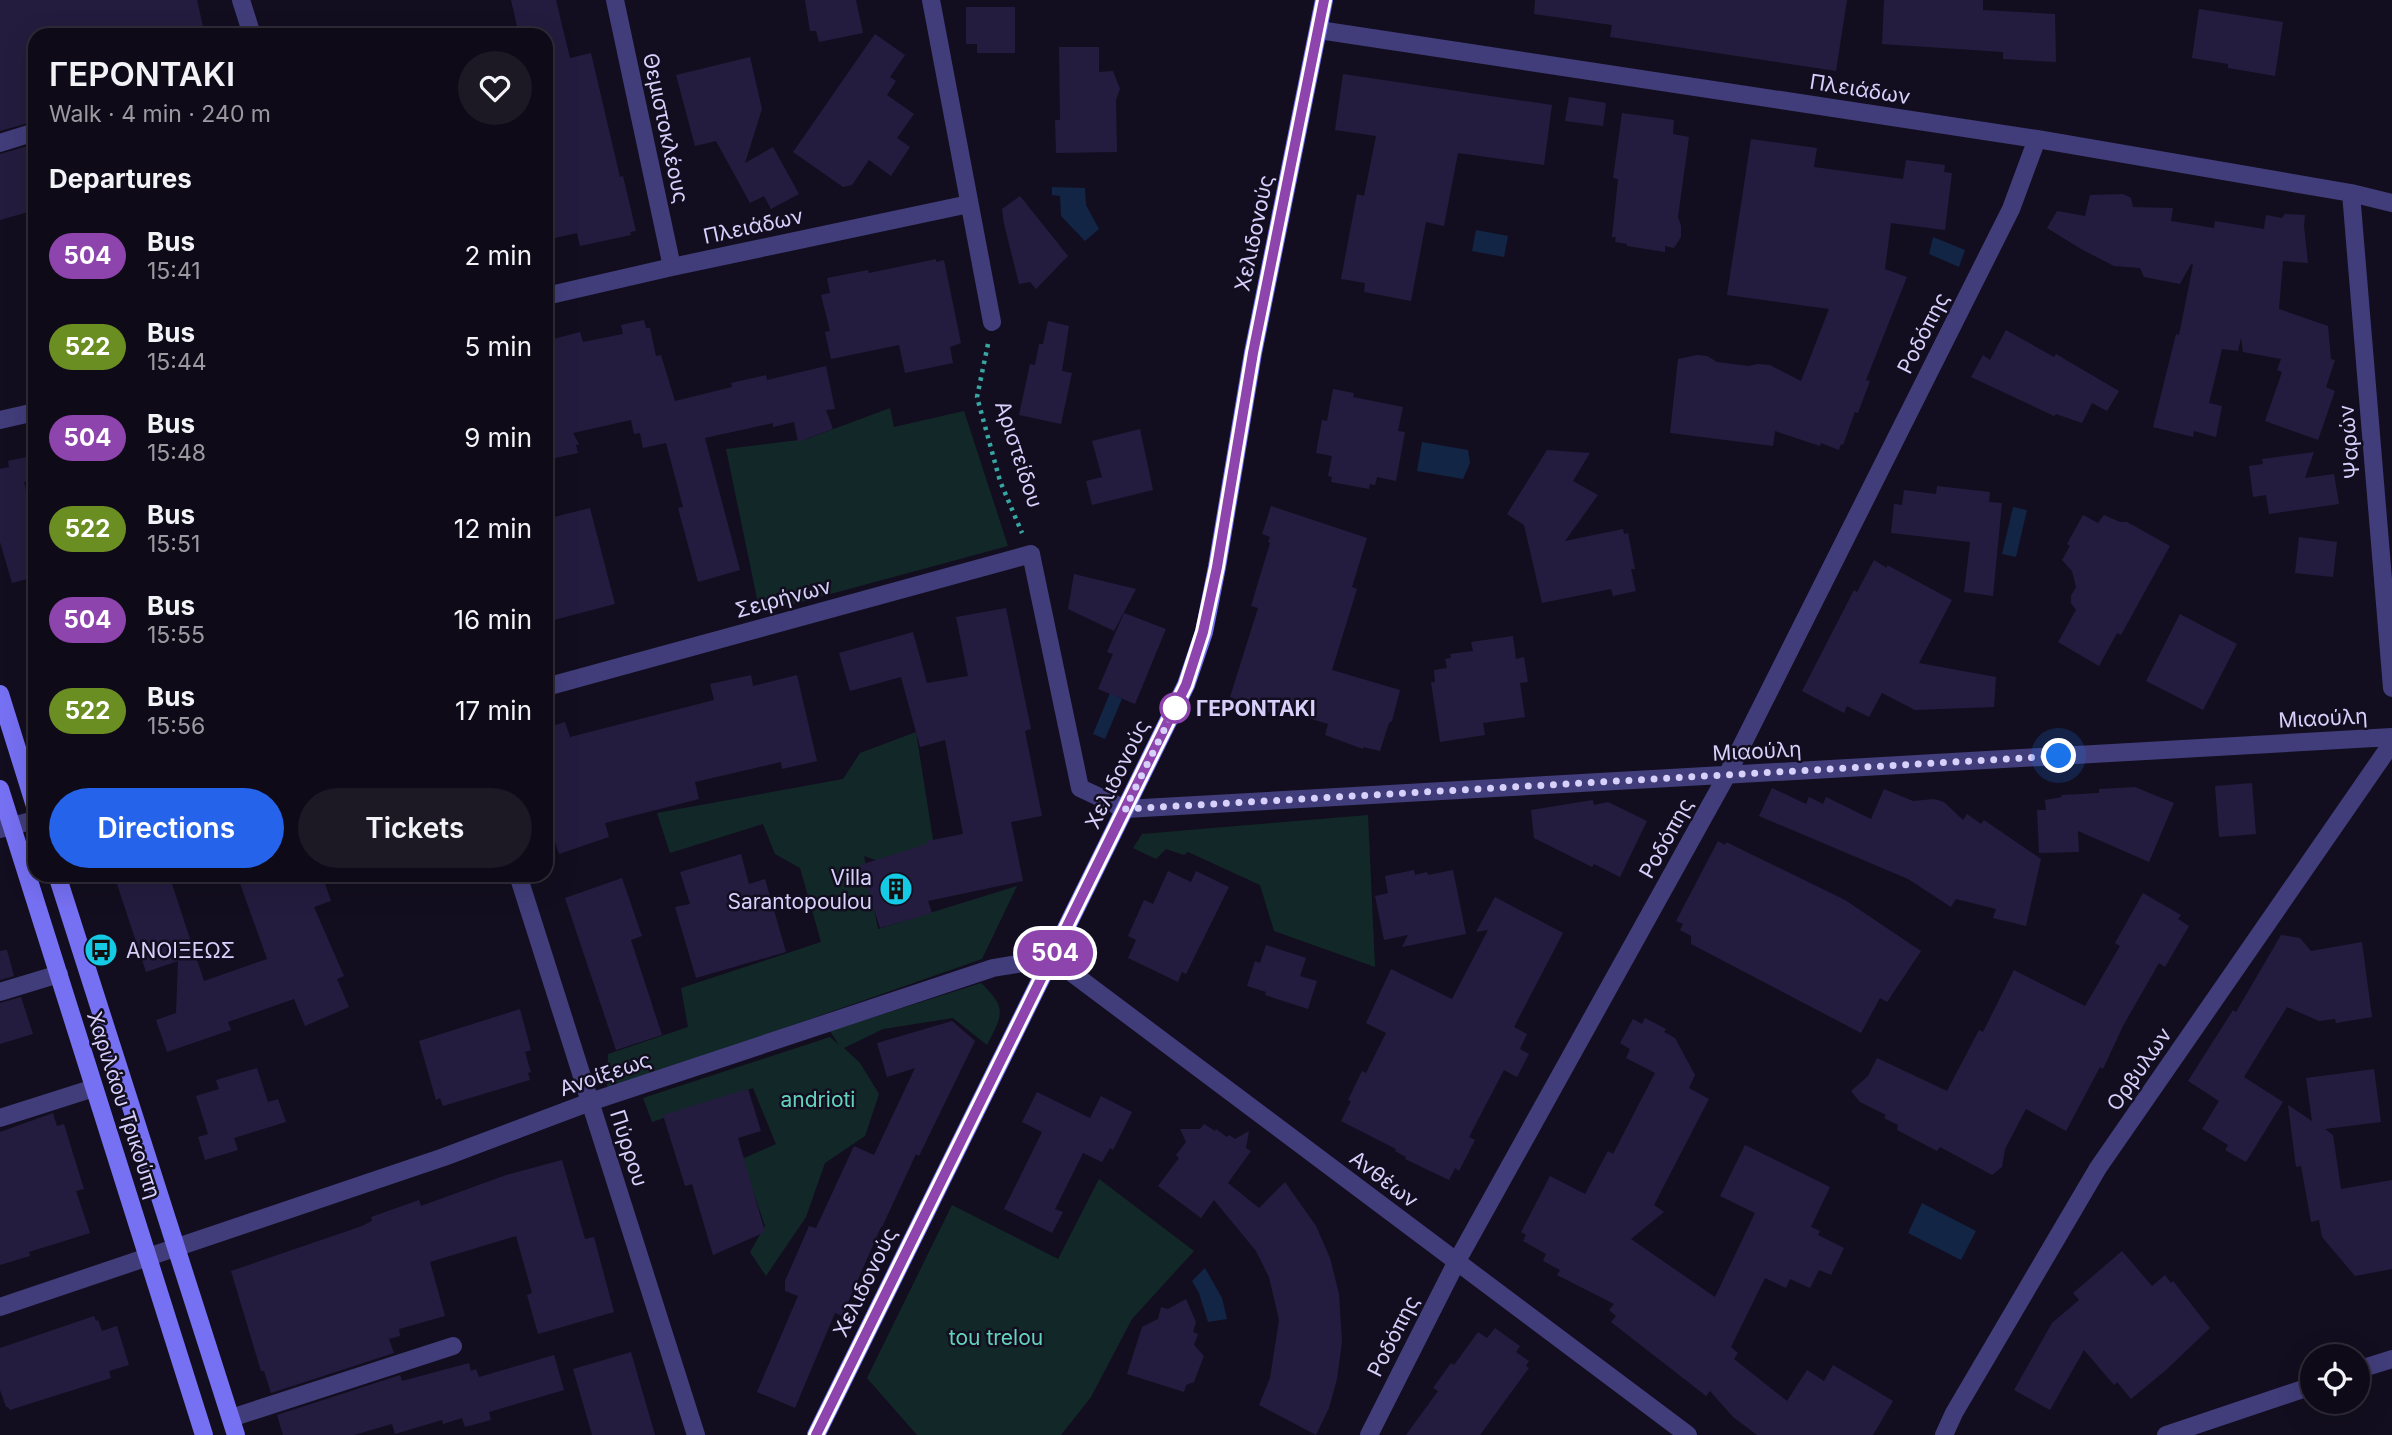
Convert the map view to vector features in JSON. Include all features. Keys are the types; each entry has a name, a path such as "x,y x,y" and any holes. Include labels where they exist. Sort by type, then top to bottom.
{"street":[{"path":"241,0 250,28"},
{"name":"Θεμιστοκλέους","path":"615,0 672,267"},
{"path":"931,0 992,322"},
{"name":"Χελιδονούς","path":"816,1435 1186,685 1203,632 1217,567 1253,353 1324,0"},
{"name":"Πλειάδων","path":"1319,30 2037,139 2351,193 2392,203"},
{"path":"0,143 28,134"},
{"name":"Ροδόπης","path":"1369,1435 1457,1261 1727,775 2011,209 2037,139"},
{"name":"Ψαρών","path":"2351,193 2392,688"},
{"name":"Πλειάδων","path":"553,294 969,204"},
{"path":"0,420 28,414"},
{"path":"1031,554 1080,788 1125,809"},
{"name":"Σειρήνων","path":"553,685 1031,554"},
{"path":"0,694 28,784"},
{"name":"Μιαούλη","path":"1125,809 2392,737"},
{"name":"Ορβυλων","path":"1944,1435 1954,1413 2098,1168 2392,743"},
{"name":"Χαριλάου Τρικούπη","path":"0,789 6,828 59,974 204,1435"},
{"path":"6,828 28,822"},
{"name":"Χαριλάου Τρικούπη","path":"59,882 233,1426"},
{"name":"Πύρρου","path":"520,882 695,1435"},
{"name":"Ανθέων","path":"1052,958 1688,1435"},
{"name":"Ανοίξεως","path":"0,1307 444,1157 590,1102 993,968 1052,958"},
{"path":"0,992 59,974"},
{"path":"0,1118 94,1088"},
{"path":"233,1426 453,1346"},
{"path":"2370,1366 2392,1359"},
{"path":"2166,1435 2300,1390"}],"path":[{"name":"Αριστείδου","path":"992,322 977,397 1000,481 1031,554"}],"green space":[{"path":"890,408 894,427 964,411 1008,546 760,613 726,449 807,439"},
{"path":"916,732 933,840 900,868 864,856 878,929 1017,886 982,959 607,1090 608,1054 688,1027 681,988 821,942 800,868 775,854 763,824 670,853 657,813 843,779 860,753"},
{"path":"1368,815 1375,967 1274,931 1260,885 1188,852 1184,855 1166,849 1156,859 1133,848 1142,834"},
{"name":"andrioti","path":"981,983 999,1005 1000,1012 987,1045 953,1018 883,1029 844,1048 860,1063 879,1094 865,1136 825,1163 806,1217 766,1276 750,1252 765,1226 742,1159 776,1144 753,1088 652,1122 643,1098 830,1037 839,1045 830,1031"},
{"name":"tou trelou","path":"1099,1179 1194,1251 1132,1319 1091,1397 1061,1435 917,1435 867,1378 952,1205 1058,1259"}],"water":[{"path":"1052,187 1085,188 1086,205 1099,229 1085,241 1061,216 1060,196 1052,195"},
{"path":"1476,230 1508,236 1504,257 1472,251"},
{"path":"1933,237 1965,250 1959,267 1929,254"},
{"path":"1422,442 1468,450 1470,463 1463,479 1417,471"},
{"path":"2013,507 2027,510 2016,557 2002,554"},
{"path":"1110,693 1122,699 1105,739 1093,734"},
{"path":"1922,1203 1976,1231 1961,1260 1908,1233"},
{"path":"1205,1268 1222,1298 1227,1319 1208,1322 1199,1293 1192,1281"}],"building":[{"path":"0,0 197,0 203,28 28,28 28,123 0,131"},
{"path":"511,0 556,0 570,58 591,53 620,177 623,176 636,231 630,232 631,235 580,246 577,233 553,238 553,28 517,28"},
{"path":"805,0 856,0 863,33 819,42 816,31 810,31"},
{"path":"1535,0 1847,0 1836,71 1610,37 1612,25 1534,14"},
{"path":"1884,0 1983,0 1983,10 2055,14 2056,62 2003,59 2003,52 1882,44"},
{"path":"966,7 1015,7 1015,53 977,53 977,44 966,44"},
{"path":"2199,9 2283,22 2275,76 2228,68 2228,64 2192,58"},
{"path":"875,34 905,55 890,77 896,81 887,95 914,114 897,138 910,147 891,176 869,160 852,185 843,187 793,152"},
{"path":"1059,47 1099,47 1099,72 1113,71 1120,89 1116,100 1117,152 1056,153 1055,120 1060,120"},
{"path":"750,57 762,109 745,163 773,147 799,194 771,209 764,196 750,203 716,141 695,146 676,75"},
{"path":"1343,74 1552,105 1544,165 1458,153 1444,226 1426,222 1411,301 1364,292 1365,283 1341,279 1357,194 1364,196 1376,136 1335,130"},
{"path":"1569,97 1606,103 1603,126 1565,121"},
{"path":"1622,113 1674,120 1673,134 1689,137 1678,217 1681,237 1674,248 1665,246 1665,252 1627,246 1615,242 1616,237 1612,237 1618,179 1613,178"},
{"path":"1751,139 1817,148 1814,167 1903,179 1906,160 1945,165 1944,172 1952,173 1945,230 1891,223 1885,269 1907,277 1866,380 1870,381 1858,413 1855,412 1839,450 1775,431 1773,446 1670,433 1678,359 1697,355 1707,356 1717,362 1748,366 1770,365 1801,381 1829,309 1727,295"},
{"path":"28,146 28,212 0,220 0,154"},
{"path":"2123,194 2131,198 2133,207 2173,208 2171,221 2214,228 2215,221 2264,229 2266,215 2282,218 2285,214 2305,215 2308,263 2283,261 2279,309 2328,326 2331,359 2335,360 2326,387 2335,391 2318,440 2265,421 2282,372 2277,370 2281,359 2243,352 2241,338 2238,351 2222,349 2209,403 2222,406 2216,437 2194,431 2193,437 2153,427 2176,334 2179,335 2193,265 2191,264 2180,284 2144,277 2140,268 2114,266 2047,228 2057,211 2085,216 2090,195"},
{"path":"1020,196 1068,256 1036,289 1030,282 1019,284 1004,224 1002,209"},
{"path":"936,259 936,262 944,260 961,343 950,347 953,363 905,373 899,345 831,359 825,332 830,331 821,295 830,293 827,278 868,270 869,273"},
{"path":"644,320 646,328 650,328 656,356 661,355 675,401 732,387 731,383 766,375 767,380 826,366 835,409 826,410 833,429 798,442 794,422 773,427 773,423 705,438 740,570 698,582 678,508 683,507 666,443 643,448 640,433 634,434 631,420 573,433 579,444 576,445 578,453 553,458 553,339 580,332 583,342 623,334 621,325"},
{"path":"1048,321 1069,326 1062,371 1072,373 1061,424 1019,415 1030,364 1035,365 1039,344 1043,344"},
{"path":"2006,330 2054,357 2056,354 2119,391 2107,411 2092,403 2082,423 2056,414 2054,416 1971,377 1983,355 1990,360"},
{"path":"1333,389 1354,393 1353,397 1403,407 1398,431 1405,432 1396,481 1377,477 1375,485 1370,484 1369,489 1331,482 1332,477 1328,476 1332,456 1316,453 1322,420 1327,421"},
{"path":"1140,429 1153,490 1092,505 1086,481 1102,477 1092,441"},
{"path":"1547,450 1590,453 1573,481 1598,495 1565,541 1623,529 1624,534 1628,533 1636,591 1613,596 1611,589 1542,603 1524,525 1507,514"},
{"path":"2314,452 2305,478 2334,474 2339,504 2269,514 2266,495 2253,497 2249,466 2263,464 2262,459"},
{"path":"28,457 28,481 24,482 28,498 28,579 12,583 0,542 0,469 9,467 8,461"},
{"path":"1937,486 1990,492 1989,502 2002,503 1993,596 1964,592 1970,542 1891,533 1894,504 1902,505 1904,490 1936,494"},
{"path":"1271,506 1367,538 1352,587 1357,589 1332,670 1400,690 1380,751 1363,749 1325,735 1328,724 1282,710 1274,714 1230,697 1258,608 1251,606 1270,543 1270,537 1262,534"},
{"path":"590,508 615,604 553,620 553,517"},
{"path":"2083,515 2098,523 2104,515 2127,522 2170,546 2121,635 2117,633 2099,666 2058,642 2076,610 2071,603 2076,587 2072,571 2062,560 2070,546 2067,544"},
{"path":"2299,537 2337,542 2333,577 2295,573"},
{"path":"1874,560 1952,600 1919,663 1996,677 1994,707 1915,710 1882,693 1869,717 1847,706 1844,713 1802,691 1854,590 1857,592"},
{"path":"1074,574 1136,589 1114,631 1068,609"},
{"path":"1006,608 1031,729 1025,731 1042,816 1011,822 1023,881 928,901 932,913 880,928 860,865 927,844 927,841 963,834 945,740 920,747 901,677 850,691 839,653 913,632 927,683 968,676 956,617"},
{"path":"1124,613 1166,629 1135,704 1098,689 1113,654 1107,652"},
{"path":"2180,614 2237,644 2203,710 2146,681"},
{"path":"1513,636 1516,659 1524,657 1528,682 1520,683 1525,717 1483,723 1485,735 1440,742 1431,682 1435,682 1434,670 1447,668 1445,659 1451,658 1450,654 1473,651 1471,642"},
{"path":"751,675 753,686 797,675 817,761 782,769 781,762 695,782 699,799 605,823 609,837 559,854 553,836 553,726 565,722 570,737 714,700 710,684"},
{"path":"2252,783 2256,834 2219,837 2215,786"},
{"path":"2135,787 2174,803 2149,862 2078,831 2079,852 2039,853 2037,810 2046,810 2045,800 2062,797 2061,795 2099,793 2099,789"},
{"path":"1772,788 1806,804 1809,797 1823,804 1826,797 1871,819 1884,789 1913,801 1934,799 1944,802 1963,820 1967,814 1981,824 1984,820 2041,859 2026,926 1993,918 1996,909 1956,899 1951,907 1908,879 1759,816"},
{"path":"1593,800 1594,805 1608,802 1647,821 1620,877 1594,864 1592,867 1534,838 1531,810"},
{"path":"1718,841 1725,845 1726,842 1845,900 1921,951 1887,1002 1880,998 1861,1033 1691,944 1691,936 1680,930 1683,924 1676,921"},
{"path":"741,854 749,884 765,879 786,952 696,978 675,907 690,904 680,872"},
{"path":"1414,870 1415,875 1427,872 1428,875 1453,870 1466,934 1402,947 1408,935 1384,940 1375,896 1388,893 1385,876"},
{"path":"1168,871 1191,882 1196,871 1229,887 1186,974 1182,972 1178,982 1128,958 1136,940 1128,936 1144,900 1153,904"},
{"path":"622,878 642,936 631,940 662,1035 616,1050 565,898"},
{"path":"116,882 171,882 204,981 267,959 240,882 324,882 331,901 314,907 344,976 337,979 349,1007 305,1026 294,999 228,1022 231,1030 167,1052 156,1020 176,1013 178,961 146,972"},
{"path":"2143,893 2181,915 2178,919 2189,926 2165,967 2159,963 2123,1026 2103,1069 2100,1067 2066,1131 2026,1109 2005,1149 2002,1167 1992,1175 1940,1147 1937,1151 1897,1130 1898,1125 1884,1118 1886,1115 1860,1102 1851,1091 1868,1076 1877,1058 1947,1091 1979,1030 1983,1032 2014,970 2085,1006 2120,946 2115,943"},
{"path":"1495,897 1563,933 1514,1027 1527,1034 1520,1049 1529,1054 1517,1077 1504,1070 1469,1137 1475,1140 1459,1171 1455,1168 1449,1180 1405,1159 1396,1149 1341,1121 1362,1071 1366,1073 1386,1033 1366,1023 1391,969 1452,999 1488,930 1476,932"},
{"path":"2281,935 2300,938 2311,951 2362,942 2372,1017 2336,1023 2335,1019 2319,1021 2287,1007 2244,1077 2283,1102 2246,1162 2225,1150 2228,1145 2202,1129 2219,1101 2188,1081 2233,1010 2236,1012"},
{"path":"1266,945 1306,958 1300,976 1317,981 1308,1009 1247,986 1255,961 1260,963"},
{"path":"7,950 14,976 0,980 0,951"},
{"path":"21,997 33,1034 0,1044 0,1003"},
{"path":"520,1009 531,1050 525,1052 531,1072 528,1073 530,1080 443,1106 440,1098 436,1100 419,1041"},
{"path":"1645,1018 1666,1029 1664,1032 1675,1038 1695,1075 1689,1088 1709,1099 1654,1205 1664,1212 1631,1239 1715,1297 1755,1213 1720,1196 1745,1145 1830,1187 1811,1227 1820,1231 1818,1235 1844,1248 1831,1275 1819,1270 1810,1288 1790,1279 1786,1288 1765,1278 1731,1347 1738,1353 1734,1359 1787,1401 1807,1370 1824,1381 1833,1365 1893,1401 1873,1435 1757,1435 1733,1417 1710,1391 1706,1396 1611,1322 1616,1316 1609,1310 1614,1304 1557,1275 1560,1270 1543,1261 1546,1254 1523,1241 1526,1235 1521,1232 1550,1176 1585,1194 1608,1151 1613,1154 1655,1073 1626,1058 1630,1049 1620,1043 1633,1019 1642,1024"},
{"path":"952,1021 975,1041 919,1156 916,1154 842,1316 835,1313 795,1408 757,1392 798,1296 785,1291 785,1281 809,1226 816,1228 854,1146 874,1155 915,1068 887,1077 877,1043"},
{"path":"257,1068 268,1102 278,1099 286,1122 234,1138 238,1150 205,1160 198,1137 208,1134 196,1096 219,1089 216,1080"},
{"path":"2374,1069 2381,1122 2325,1129 2333,1135 2341,1189 2392,1180 2392,1269 2355,1276 2322,1237 2319,1220 2311,1222 2301,1166 2296,1167 2288,1105 2312,1121 2306,1078"},
{"path":"748,1089 761,1131 738,1138 765,1232 713,1255 692,1184 685,1186 663,1115"},
{"path":"1037,1092 1090,1118 1101,1096 1132,1112 1113,1150 1110,1148 1102,1162 1083,1153 1055,1209 1063,1212 1052,1233 1004,1209 1042,1132 1022,1122"},
{"path":"53,1113 57,1126 64,1124 84,1189 76,1191 90,1233 29,1252 30,1256 0,1265 0,1132"},
{"path":"1204,1124 1235,1139 1249,1131 1246,1148 1251,1151 1228,1183 1259,1208 1285,1182 1316,1226 1330,1258 1339,1294 1342,1342 1337,1379 1329,1408 1316,1435 1259,1405 1270,1378 1279,1320 1269,1277 1256,1251 1214,1200 1201,1218 1158,1186 1179,1158 1176,1155 1186,1142 1180,1129 1200,1129"},
{"path":"562,1160 585,1239 594,1237 614,1312 538,1334 527,1295 532,1293 516,1236 430,1262 445,1316 399,1329 400,1336 389,1339 394,1353 271,1393 264,1371 261,1371 231,1271 362,1226 372,1221 371,1217 419,1200 421,1206 506,1175"},
{"path":"2122,1251 2152,1286 2165,1275 2171,1283 2173,1281 2210,1328 2131,1399 2117,1382 2114,1385 2084,1350 2050,1410 2014,1390 2052,1323 2079,1300 2073,1293"},
{"path":"1186,1299 1196,1322 1193,1332 1198,1334 1194,1345 1204,1356 1194,1382 1186,1385 1184,1392 1127,1374 1142,1327 1158,1319 1161,1307 1168,1309"},
{"path":"94,1316 102,1331 117,1326 129,1365 109,1371 111,1378 10,1410 6,1407 0,1390 0,1348"},
{"path":"1495,1328 1520,1346 1516,1352 1529,1361 1526,1366 1529,1368 1480,1435 1406,1435 1438,1391 1433,1388 1451,1363 1454,1365 1478,1332 1487,1338"},
{"path":"631,1352 655,1435 592,1435 573,1369"},
{"path":"554,1355 564,1390 489,1412 491,1420 465,1427 462,1418 443,1424 442,1420 395,1434 392,1424 354,1435 283,1435 277,1415 400,1375 402,1381 469,1363 471,1371 476,1369 479,1377"}],"bus line":[{"name":"504","path":"816,1435 1186,685 1203,632 1217,567 1253,353 1324,0"}],"place":[{"name":"ΓΕΡΟΝΤΑΚΙ","path":"1175,708"},
{"name":"Villa Sarantopoulou","path":"896,889"},
{"name":"ΑΝΟΙΞΕΩΣ","path":"101,950"}],"route":[{"path":"1175,708 1125,809 2059,756"}]}
